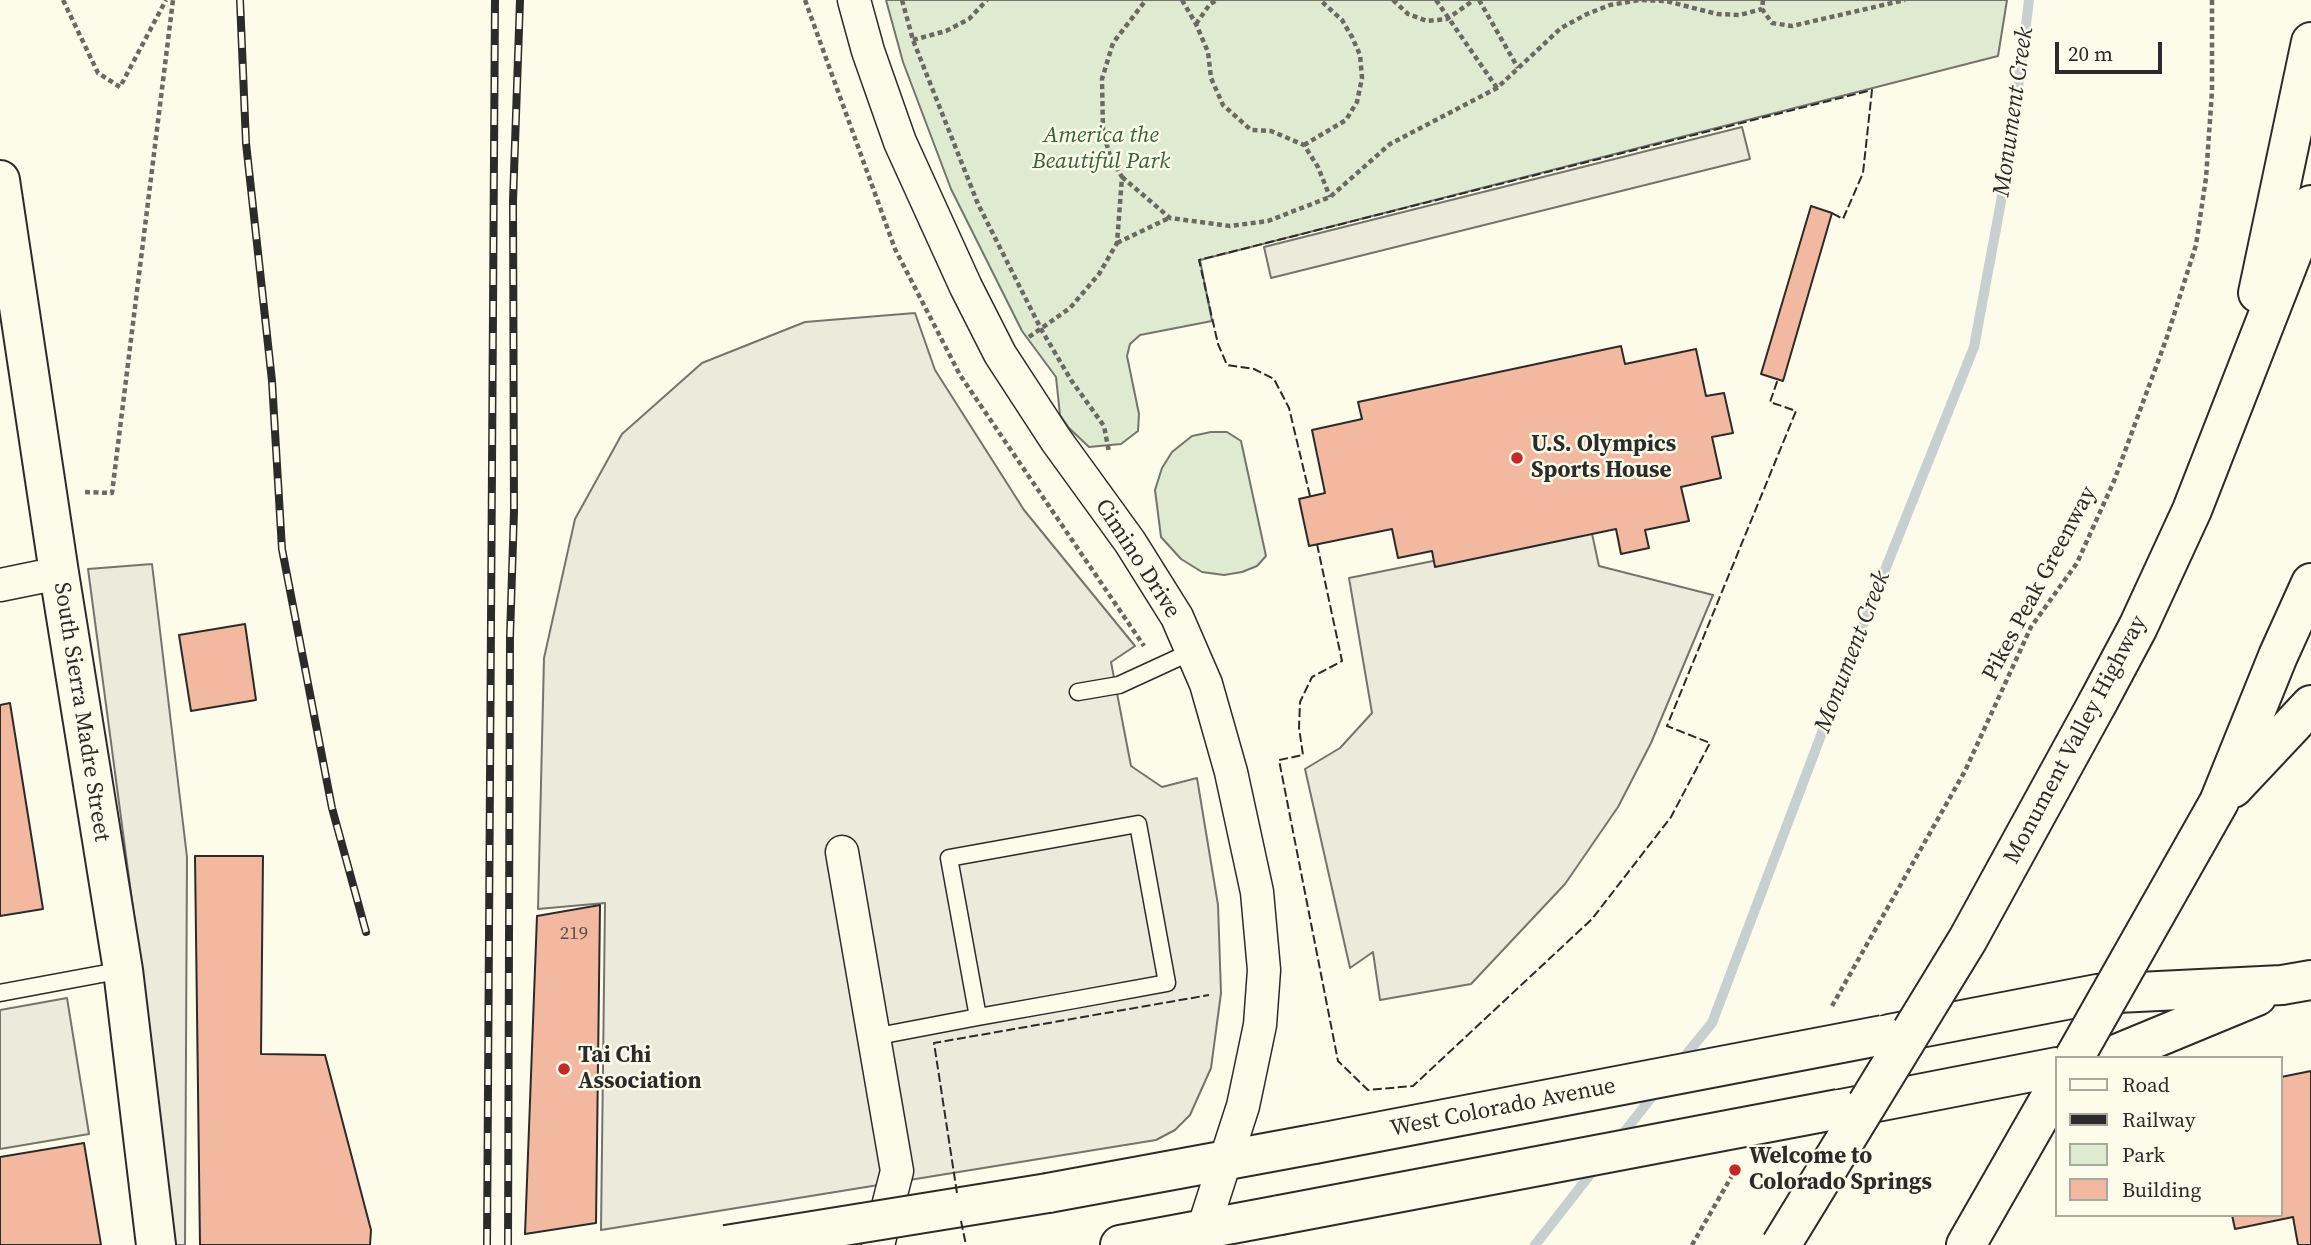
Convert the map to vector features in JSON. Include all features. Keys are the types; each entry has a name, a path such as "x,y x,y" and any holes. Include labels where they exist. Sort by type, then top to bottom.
{"main road":[{"path":"2232,411 2311,42"},
{"name":"South Sierra Madre Street","path":"0,180 59,573 123,970 156,1245"},
{"name":"Monument Valley Highway","path":"1782,1245 1968,939 2138,627 2192,510 2311,205"},
{"path":"2075,1056 2219,802 2278,656 2311,583"},
{"path":"2219,802 2311,705"},
{"name":"West Colorado Avenue","path":"726,1245 1226,1161 2097,994 2296,983"},
{"name":"West Colorado Avenue","path":"2112,1056 2296,983"},
{"path":"1120,1245 1200,1237 2056,1067"},
{"path":"1966,1245 2056,1088"}],"street":[{"name":"Cimino Drive","path":"854,0 900,142 929,209 1000,354 1056,440 1130,542 1177,617 1193,652 1231,772 1257,892 1264,970 1260,1025 1243,1106 1200,1237"},
{"path":"0,585 59,573"},
{"path":"842,852 897,1171 878,1245"}],"lane":[{"path":"1078,692 1119,685 1193,652"},
{"path":"873,1037 1167,983 1138,824 949,858 978,1017"},
{"path":"0,993 123,970"}],"path":[{"path":"63,0 98,73 120,87 166,0"},
{"path":"83,492 112,493 173,0"},
{"path":"805,0 895,249 960,375 1158,667"},
{"path":"902,0 913,40 978,204 1041,329 1070,380 1104,426 1109,453"},
{"path":"913,40 946,31 970,19 988,0"},
{"path":"1146,0 1113,43 1102,79 1103,131 1111,156 1122,177 1170,218"},
{"path":"1182,0 1208,52 1211,78 1223,104 1251,130 1271,131 1304,145 1318,167 1330,197"},
{"path":"1196,24 1210,4 1217,0"},
{"path":"1304,145 1346,120 1357,102 1363,78 1360,55 1352,37 1342,20 1320,0"},
{"path":"1393,0 1408,14 1427,21 1447,19 1474,0"},
{"path":"1436,0 1497,88"},
{"path":"1479,0 1518,68"},
{"path":"1116,243 1170,218 1230,226 1268,221 1330,197 1390,144 1497,88 1561,28 1610,5 1639,0 1666,1 1717,14 1740,15 1762,9"},
{"path":"1763,0 1762,9 1772,23 1792,26 1905,0"},
{"name":"Pikes Peak Greenway","path":"1832,1007 1965,771 2031,627 2077,563 2115,481 2167,337 2196,245 2207,165 2212,91 2212,0"},
{"path":"1021,342 1070,308 1099,274 1116,243 1122,177"},
{"path":"1692,1245 1741,1162"}],"green space":[{"name":"America the Beautiful Park","path":"886,0 2007,0 1998,56 1200,260 1212,321 1140,335 1130,344 1127,356 1139,414 1138,431 1121,444 1089,447 1060,415 1056,377 1022,331 951,189 903,62"},
{"path":"1227,432 1241,441 1266,556 1257,566 1224,575 1202,572 1181,559 1161,537 1155,490 1162,468 1172,452 1192,436"}],"shaded area":[{"path":"1742,127 1750,159 1271,278 1264,247"},
{"path":"915,313 935,370 1024,510 1135,646 1111,662 1131,766 1162,787 1197,778 1218,905 1221,993 1211,1068 1190,1115 1175,1130 1156,1140 601,1230 605,903 538,909 544,658 575,519 622,434 702,363 805,322"},
{"path":"1591,529 1599,566 1713,595 1651,743 1618,807 1565,884 1471,984 1380,1000 1373,952 1350,968 1305,769 1340,748 1372,713 1349,578"},
{"path":"152,564 187,857 185,1245 173,1245 151,1044 88,569"},
{"path":"67,998 89,1134 0,1149 0,1010"}],"building":[{"path":"1811,206 1832,213 1783,381 1761,374"},
{"name":"U.S. Olympics Sports House","path":"1621,346 1625,364 1696,349 1706,396 1724,393 1733,433 1712,437 1721,478 1681,487 1689,521 1645,530 1649,548 1621,554 1616,529 1435,567 1432,551 1398,558 1392,529 1309,546 1299,499 1325,493 1312,430 1362,419 1358,402"},
{"path":"245,624 256,700 191,711 179,635"},
{"path":"10,703 43,909 0,916 0,705"},
{"path":"195,856 263,856 261,1054 325,1055 371,1230 370,1245 200,1245"},
{"name":"Tai Chi Association","path":"600,905 596,1223 525,1234 537,916"},
{"path":"2311,1071 2311,1245 2298,1245 2293,1217 2235,1229 2232,1217 2283,1217 2283,1077"},
{"path":"84,1143 101,1245 0,1245 0,1157"}],"waterway":[{"name":"Monument Creek","path":"1680,1062 1712,1023 1859,635 1974,347 2010,153 2029,0"},
{"name":"Monument Creek","path":"1617,1141 1659,1088"},
{"name":"Monument Creek","path":"1535,1245 1596,1167"}],"railway":[{"path":"240,0 246,143 272,381 282,549 332,808 366,932"},
{"path":"487,1245 495,0"},
{"path":"508,1245 510,637 514,511 513,201 520,0"}],"fence":[{"path":"1310,496 1289,408 1274,379 1254,369 1227,365 1218,344 1199,260 1872,90 1863,173 1843,219 1832,213"},
{"path":"1317,544 1342,661 1312,677 1300,702 1299,728 1303,755 1279,760 1338,1061 1368,1090 1413,1086 1592,919 1671,817 1710,743 1667,726 1796,411 1770,402 1778,379"},
{"path":"957,1193 934,1043 1209,995"},
{"path":"961,1221 966,1245"}],"place":[{"name":"U.S. Olympics Sports House","path":"1517,458"},
{"name":"Tai Chi Association","path":"564,1069"},
{"name":"Welcome to Colorado Springs","path":"1735,1170"}]}
